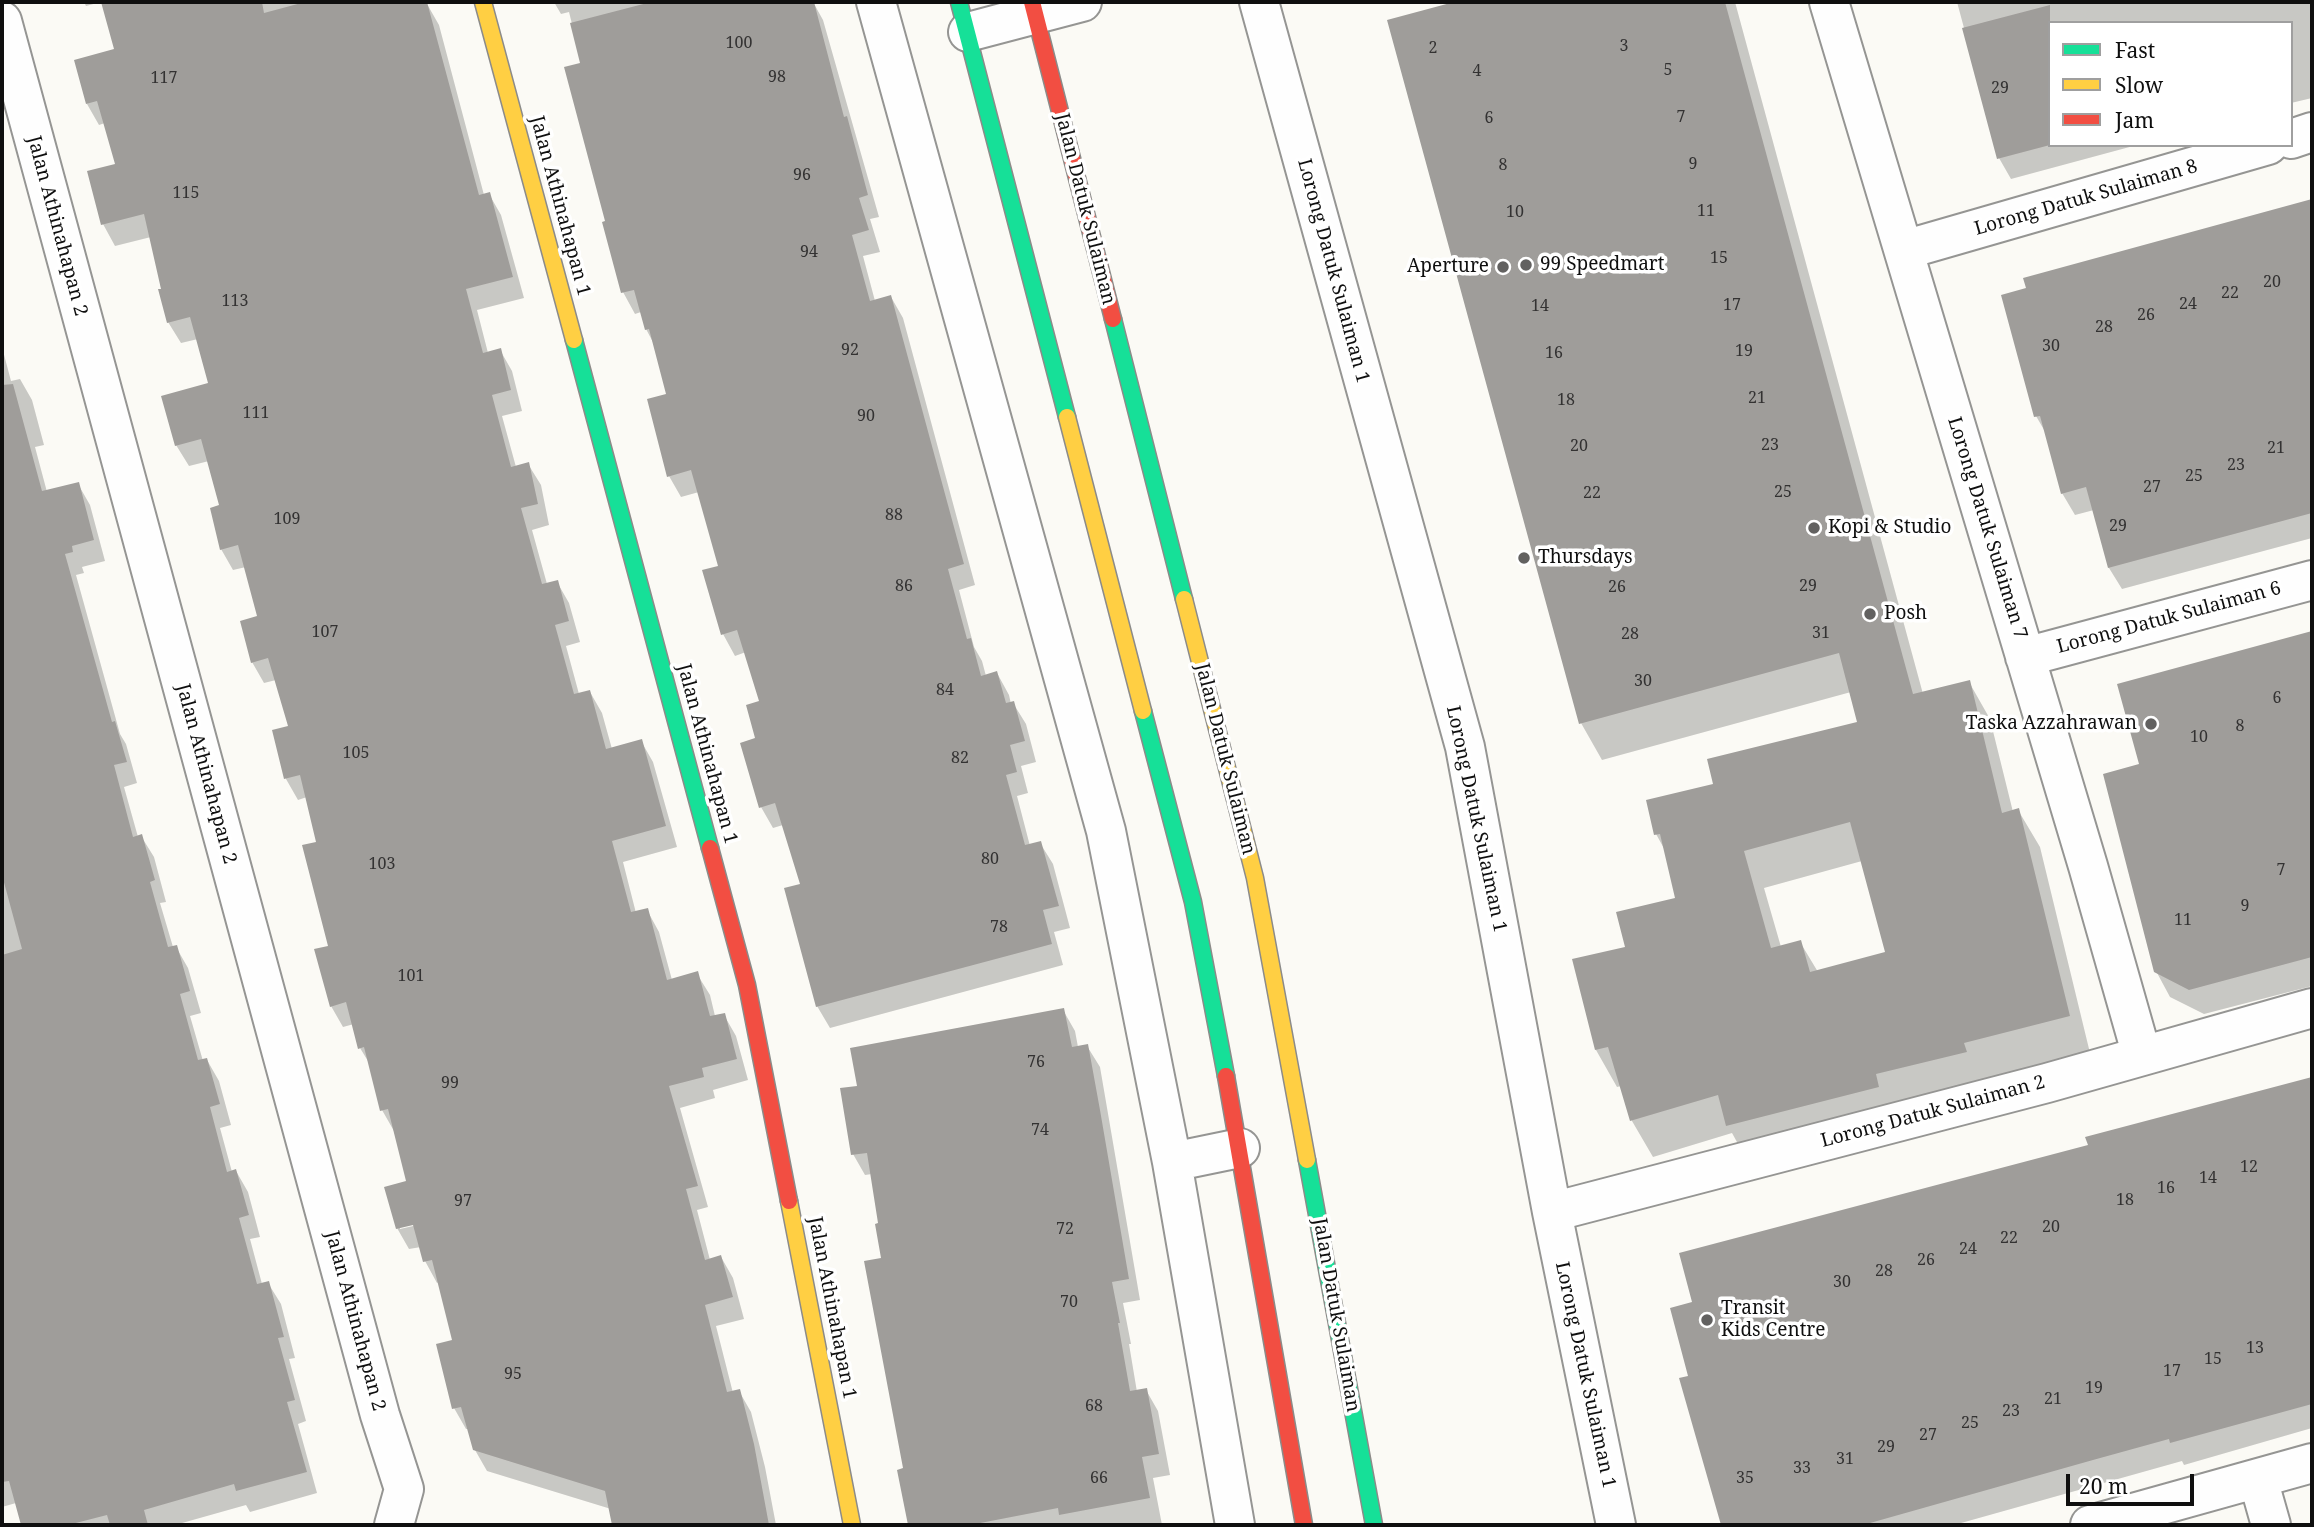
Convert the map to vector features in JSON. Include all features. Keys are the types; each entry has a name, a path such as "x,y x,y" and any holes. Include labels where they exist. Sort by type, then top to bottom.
{"main road":[{"name":"Jalan Athinahapan 1","path":"483,2 747,985 852,1525"},
{"name":"Jalan Datuk Sulaiman","path":"1033,8 1255,878 1374,1525"},
{"path":"963,17 1193,902 1240,1148 1304,1525"}],"street":[{"path":"876,2 1106,831 1171,1162 1235,1525"},
{"path":"963,17 1082,2"},
{"name":"Lorong Datuk Sulaiman 1","path":"1259,2 1465,747 1552,1212 1616,1525"},
{"name":"Lorong Datuk Sulaiman 7","path":"1829,2 2142,1056"},
{"name":"Jalan Athinahapan 2","path":"2,21 377,1402 404,1489 394,1525"},
{"path":"2293,138 2312,132"},
{"name":"Lorong Datuk Sulaiman 8","path":"1904,250 2261,147"},
{"name":"Lorong Datuk Sulaiman 6","path":"2025,657 2312,580"},
{"name":"Lorong Datuk Sulaiman 2","path":"1552,1212 2047,1083 2312,1008"},
{"path":"1171,1162 1240,1148"},
{"path":"2090,1525 2312,1463"},
{"path":"2258,1479 2272,1525"}],"building":[{"path":"101,2 262,2 264,13 305,2 427,2 479,195 490,192 513,277 466,289 483,353 501,348 511,390 492,395 511,467 529,462 538,504 521,508 542,584 558,580 569,621 555,625 574,694 590,690 606,749 642,739 666,826 612,841 631,912 648,908 667,980 698,971 710,1016 725,1013 737,1059 702,1068 704,1077 669,1086 698,1186 686,1189 705,1260 721,1255 733,1297 705,1305 727,1392 740,1389 754,1444 769,1525 612,1525 605,1491 473,1450 461,1407 452,1409 436,1344 452,1340 432,1260 423,1262 413,1225 396,1229 384,1187 406,1181 388,1109 380,1111 364,1047 358,1049 346,1002 330,1007 314,949 328,946 302,845 316,842 300,775 284,779 272,730 288,726 268,658 251,663 240,621 257,616 238,545 220,550 210,508 219,505 201,439 175,446 161,396 208,383 190,317 167,323 144,214 101,225 87,171 115,164 97,101 86,104 74,60 114,49"},
{"path":"651,2 814,2 868,195 859,198 869,230 852,235 870,301 891,295 964,564 948,569 967,639 971,638 981,676 997,671 1006,703 1014,701 1025,741 1010,745 1017,772 1006,775 1025,845 1041,841 1059,906 1043,910 1052,944 816,1007 784,888 800,884 775,803 759,808 740,743 755,738 746,705 759,701 737,630 721,635 702,570 718,566 691,470 667,477 647,399 666,394 649,329 645,330 634,290 621,293 564,67 580,63 570,23"},
{"path":"1454,2 1725,2 1913,694 1970,680 2002,813 2019,808 2070,1016 1964,1043 1967,1052 1876,1074 1879,1087 1726,1126 1718,1095 1630,1121 1608,1047 1595,1050 1572,959 1625,947 1616,912 1675,898 1660,834 1654,835 1646,800 1713,784 1707,759 1857,722 1839,653 1579,724 1387,20","holes":["1850,822 1885,952 1810,972 1801,940 1771,948 1744,851"]},
{"path":"2050,5 2048,146 1997,159 1962,28"},
{"path":"2312,199 2312,513 2108,568 2086,487 2061,494 2040,416 2034,417 2001,295 2026,288 2023,278"},
{"path":"13,384 42,491 79,482 94,540 72,546 73,552 65,554 112,722 115,721 127,762 114,765 133,837 142,834 155,880 150,882 168,947 177,945 190,991 180,994 198,1060 207,1058 220,1104 210,1107 227,1172 236,1169 249,1215 239,1218 257,1284 269,1281 284,1337 278,1338 295,1400 287,1402 307,1472 236,1491 234,1484 144,1510 148,1525 110,1525 107,1515 68,1525 21,1525 9,1481 2,1482 2,955 22,949 2,875 2,385"},
{"path":"2312,631 2312,957 2189,990 2154,972 2103,774 2139,764 2117,684"},
{"path":"1064,1008 1072,1047 1088,1044 1100,1110 1129,1279 1112,1282 1118,1323 1130,1391 1147,1388 1159,1454 1142,1457 1150,1498 1059,1515 1058,1508 970,1525 908,1525 897,1470 903,1468 864,1261 881,1258 875,1224 878,1223 867,1153 851,1155 840,1088 857,1086 850,1048"},
{"path":"2312,1077 2312,1404 2170,1443 2169,1439 1863,1525 1721,1525 1679,1378 1688,1376 1670,1308 1692,1302 1679,1253 2088,1145 2085,1137"}],"traffic: fast":[{"path":"959,2 1067,417"},
{"path":"1113,319 1184,599"},
{"path":"574,340 710,848"},
{"path":"1143,711 1193,902 1226,1076"},
{"path":"1307,1160 1374,1525"}],"traffic: slow":[{"path":"483,2 574,340"},
{"path":"1067,417 1143,711"},
{"path":"1184,599 1255,878 1307,1160"},
{"path":"789,1201 852,1525"}],"traffic: jam":[{"path":"1032,2 1113,319"},
{"path":"710,848 747,985 789,1201"},
{"path":"1226,1076 1304,1525"}],"place":[{"name":"99 Speedmart","path":"1526,265"},
{"name":"Aperture","path":"1503,267"},
{"name":"Kopi & Studio","path":"1814,528"},
{"name":"Thursdays","path":"1524,558"},
{"name":"Posh","path":"1870,614"},
{"name":"Taska Azzahrawan","path":"2151,724"},
{"name":"Transit Kids Centre","path":"1707,1320"}]}
